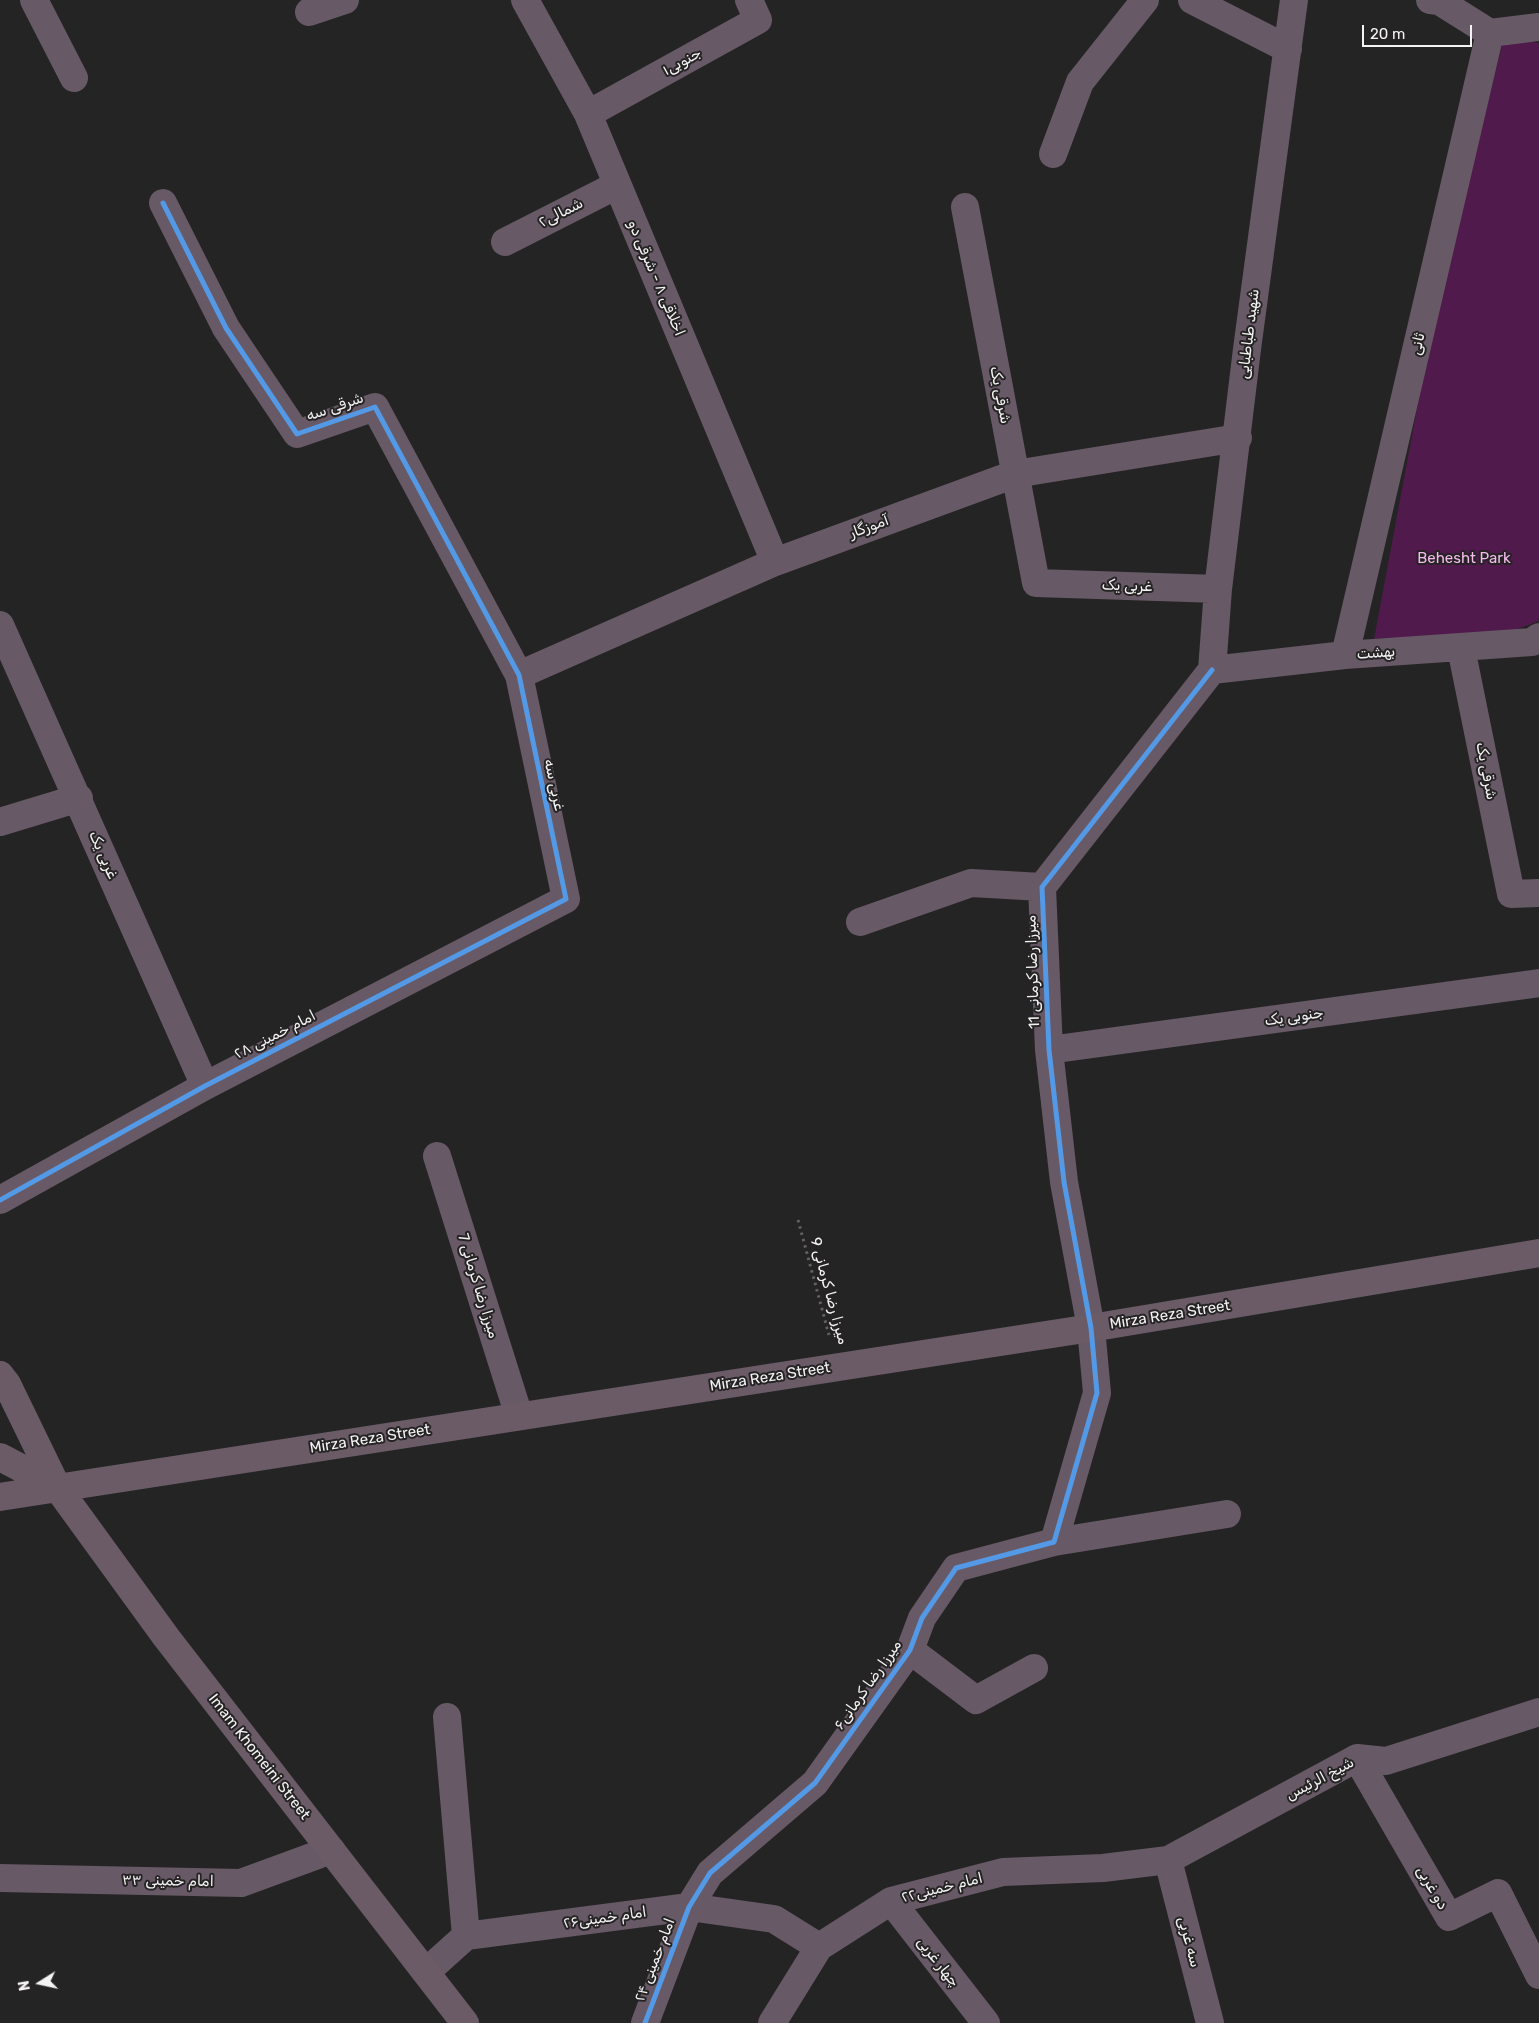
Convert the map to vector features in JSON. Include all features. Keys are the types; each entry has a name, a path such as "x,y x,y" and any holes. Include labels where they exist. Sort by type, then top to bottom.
{"main road":[{"name":"Mirza Reza Street","path":"0,1497 1091,1328 1539,1253"},
{"name":"Imam Khomeini Street","path":"0,1375 7,1384 57,1487 166,1637 465,2023"},
{"name":"Imam Khomeini Street","path":"0,1457 57,1487"}],"street":[{"path":"34,0 74,78"},
{"path":"309,12 345,0"},
{"name":"اخلاقی ۸ - شرقی دو","path":"525,0 588,114 774,562"},
{"name":"جنوبی۱","path":"588,114 758,20 749,0"},
{"path":"1053,154 1080,82 1145,0"},
{"path":"1192,0 1288,49"},
{"name":"شهید طباطبایی","path":"1212,670 1218,589 1238,438 1247,349 1294,0"},
{"path":"1436,0 1490,33 1539,27"},
{"name":"ثانی","path":"1345,655 1490,33"},
{"name":"شمالی۲","path":"505,242 617,184"},
{"name":"شرقی سه","path":"162,203 226,328 297,434 375,407 519,675"},
{"name":"شرقی یک","path":"965,207 1036,583"},
{"name":"آموزگار","path":"519,675 774,562 1015,474 1238,438"},
{"name":"غربی یک","path":"1036,583 1218,589"},
{"name":"غربی یک","path":"0,624 79,798 204,1086"},
{"name":"بهشت","path":"1212,670 1345,655 1532,642 1539,637"},
{"name":"شرقی یک","path":"1461,648 1511,894 1539,893"},
{"path":"860,922 971,884 1042,886 1212,670"},
{"name":"غربی سه","path":"519,675 566,899"},
{"path":"0,822 79,798"},
{"name":"میرزا رضا کرمانی 11","path":"1042,886 1049,1050 1064,1182 1091,1328"},
{"name":"امام خمینی ۲۸","path":"0,1200 204,1086 566,899"},
{"name":"جنوبی یک","path":"1049,1050 1539,983"},
{"name":"میرزا رضا کرمانی 7","path":"437,1156 519,1416"},
{"path":"1054,1542 1097,1393 1091,1328"},
{"name":"میرزا رضا کرمانی۶","path":"690,1907 710,1873 815,1783 910,1650 922,1618 956,1568 1054,1542 1228,1514"},
{"path":"910,1650 976,1700 1034,1668"},
{"name":"شیخ الرئیس","path":"1168,1860 1357,1758 1386,1761 1539,1712"},
{"path":"426,1972 466,1936 447,1717"},
{"name":"دو غربی","path":"1357,1758 1449,1917 1498,1893 1539,1975"},
{"name":"امام خمینی ۳۳","path":"0,1878 241,1883 330,1850"},
{"name":"امام خمینی۲۲","path":"772,2023 820,1947 891,1901 1002,1872 1103,1868 1168,1860"},
{"name":"سه غربی","path":"1168,1860 1210,2023"},
{"name":"چهار غربی","path":"891,1901 986,2023"},
{"name":"امام خمینی۲۶","path":"466,1936 690,1907 774,1919 820,1947"},
{"name":"امام خمینی ۲۴","path":"645,2023 690,1907"}],"green space":[{"name":"Behesht Park","path":"1504,37 1539,43 1539,621 1509,632 1374,639 1433,323"}],"cycle path":[{"path":"0,1200 205,1086 566,899 519,675 375,407 297,434 226,328 163,203"},
{"path":"645,2023 689,1907 710,1873 815,1783 910,1650 922,1618 956,1568 1054,1542 1097,1393 1091,1328 1064,1182 1049,1050 1042,887 1212,670"}]}
